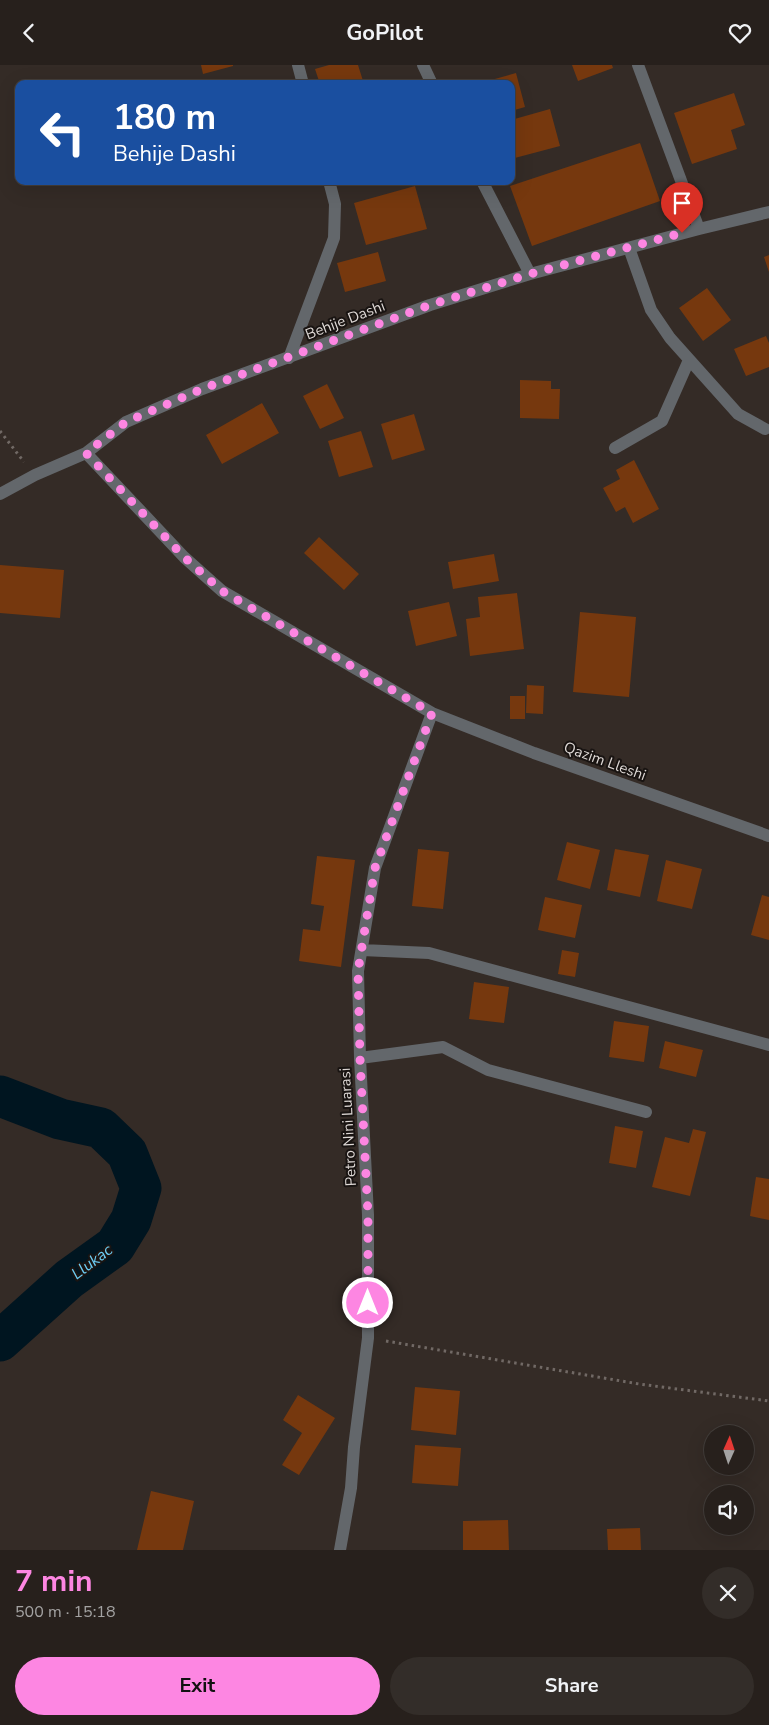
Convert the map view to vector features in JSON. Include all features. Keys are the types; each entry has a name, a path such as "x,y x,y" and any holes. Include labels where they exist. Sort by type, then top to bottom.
{"street":[{"path":"298,65 302,80"},
{"path":"422,65 430,80"},
{"path":"638,65 699,229"},
{"path":"289,358 334,238 335,204 330,185"},
{"path":"484,185 530,274"},
{"name":"Behije Dashi","path":"0,495 35,475 86,453 126,422 202,389 430,305 530,274 699,229 769,213"},
{"path":"629,248 651,310 670,338 738,414 766,429"},
{"path":"615,449 662,421 689,360"},
{"path":"86,453 184,557 222,591 432,713"},
{"name":"Qazim Lleshi","path":"432,713 570,766 769,835"},
{"name":"Petro Nini Luarasi","path":"340,1550 351,1489 354,1447 368,1337 368,1215 360,1058 358,971 375,868 432,713"},
{"path":"362,950 429,953 769,1045"},
{"path":"360,1058 444,1047 488,1071 646,1112"}],"path":[{"path":"0,431 35,475"},
{"path":"368,1337 639,1384 769,1401"}],"building":[{"path":"201,65 233,65 233,66 203,74"},
{"path":"329,65 358,65 363,80 319,80 315,69"},
{"path":"572,65 612,65 613,68 578,81"},
{"path":"516,73 525,107 515,110 515,80 491,80"},
{"path":"734,93 745,125 731,130 737,149 692,164 674,113"},
{"path":"550,109 560,146 515,158 515,119"},
{"path":"640,143 660,201 532,246 510,186"},
{"path":"415,186 427,229 366,245 354,203"},
{"path":"378,252 386,281 345,292 337,263"},
{"path":"769,255 769,272 764,257"},
{"path":"707,288 731,320 703,341 679,308"},
{"path":"766,336 769,343 769,367 746,376 734,349"},
{"path":"520,380 551,381 551,389 560,389 559,419 520,418"},
{"path":"327,384 344,418 320,429 303,396"},
{"path":"262,403 279,433 222,464 206,435"},
{"path":"414,414 425,450 392,460 381,424"},
{"path":"361,431 373,467 339,477 328,441"},
{"path":"634,460 659,509 633,523 625,507 616,512 603,488 620,479 616,470"},
{"path":"319,537 359,574 344,590 304,553"},
{"path":"494,554 499,581 453,589 448,562"},
{"path":"0,565 64,570 60,618 0,613"},
{"path":"517,593 524,649 470,656 466,619 480,617 478,597"},
{"path":"449,602 457,636 416,646 408,611"},
{"path":"580,612 636,617 629,697 573,692"},
{"path":"527,685 544,686 543,714 526,713"},
{"path":"510,696 525,696 525,719 510,719"},
{"path":"567,842 600,850 590,889 557,880"},
{"path":"418,849 449,852 443,909 412,906"},
{"path":"615,849 649,855 640,897 607,890"},
{"path":"317,856 355,860 341,967 299,961 303,929 320,931 324,906 311,904"},
{"path":"666,860 702,869 692,909 657,901"},
{"path":"762,895 769,897 769,940 751,935"},
{"path":"545,897 582,905 575,938 538,930"},
{"path":"562,950 579,953 575,977 558,974"},
{"path":"474,982 509,987 504,1023 469,1019"},
{"path":"614,1021 649,1026 644,1062 609,1057"},
{"path":"665,1041 703,1050 696,1077 659,1068"},
{"path":"615,1126 643,1131 636,1168 609,1163"},
{"path":"693,1129 706,1132 690,1196 652,1187 665,1137 689,1143"},
{"path":"756,1177 769,1179 769,1220 750,1216"},
{"path":"415,1387 460,1391 456,1435 411,1430"},
{"path":"298,1395 335,1418 299,1475 282,1465 302,1433 283,1420"},
{"path":"415,1445 461,1448 458,1486 412,1483"},
{"path":"151,1491 194,1501 183,1550 137,1550"},
{"path":"508,1520 509,1550 463,1550 463,1521"},
{"path":"640,1528 641,1550 608,1550 607,1529"}],"waterway":[{"name":"Llukac","path":"0,1096 60,1119 101,1128 127,1153 141,1188 131,1220 115,1246 69,1279 0,1341"}],"route":[{"path":"368,1303 368,1215 360,1058 358,971 375,868 432,713 222,591 184,557 86,453 126,422 202,389 430,305 530,274 682,233"}]}
